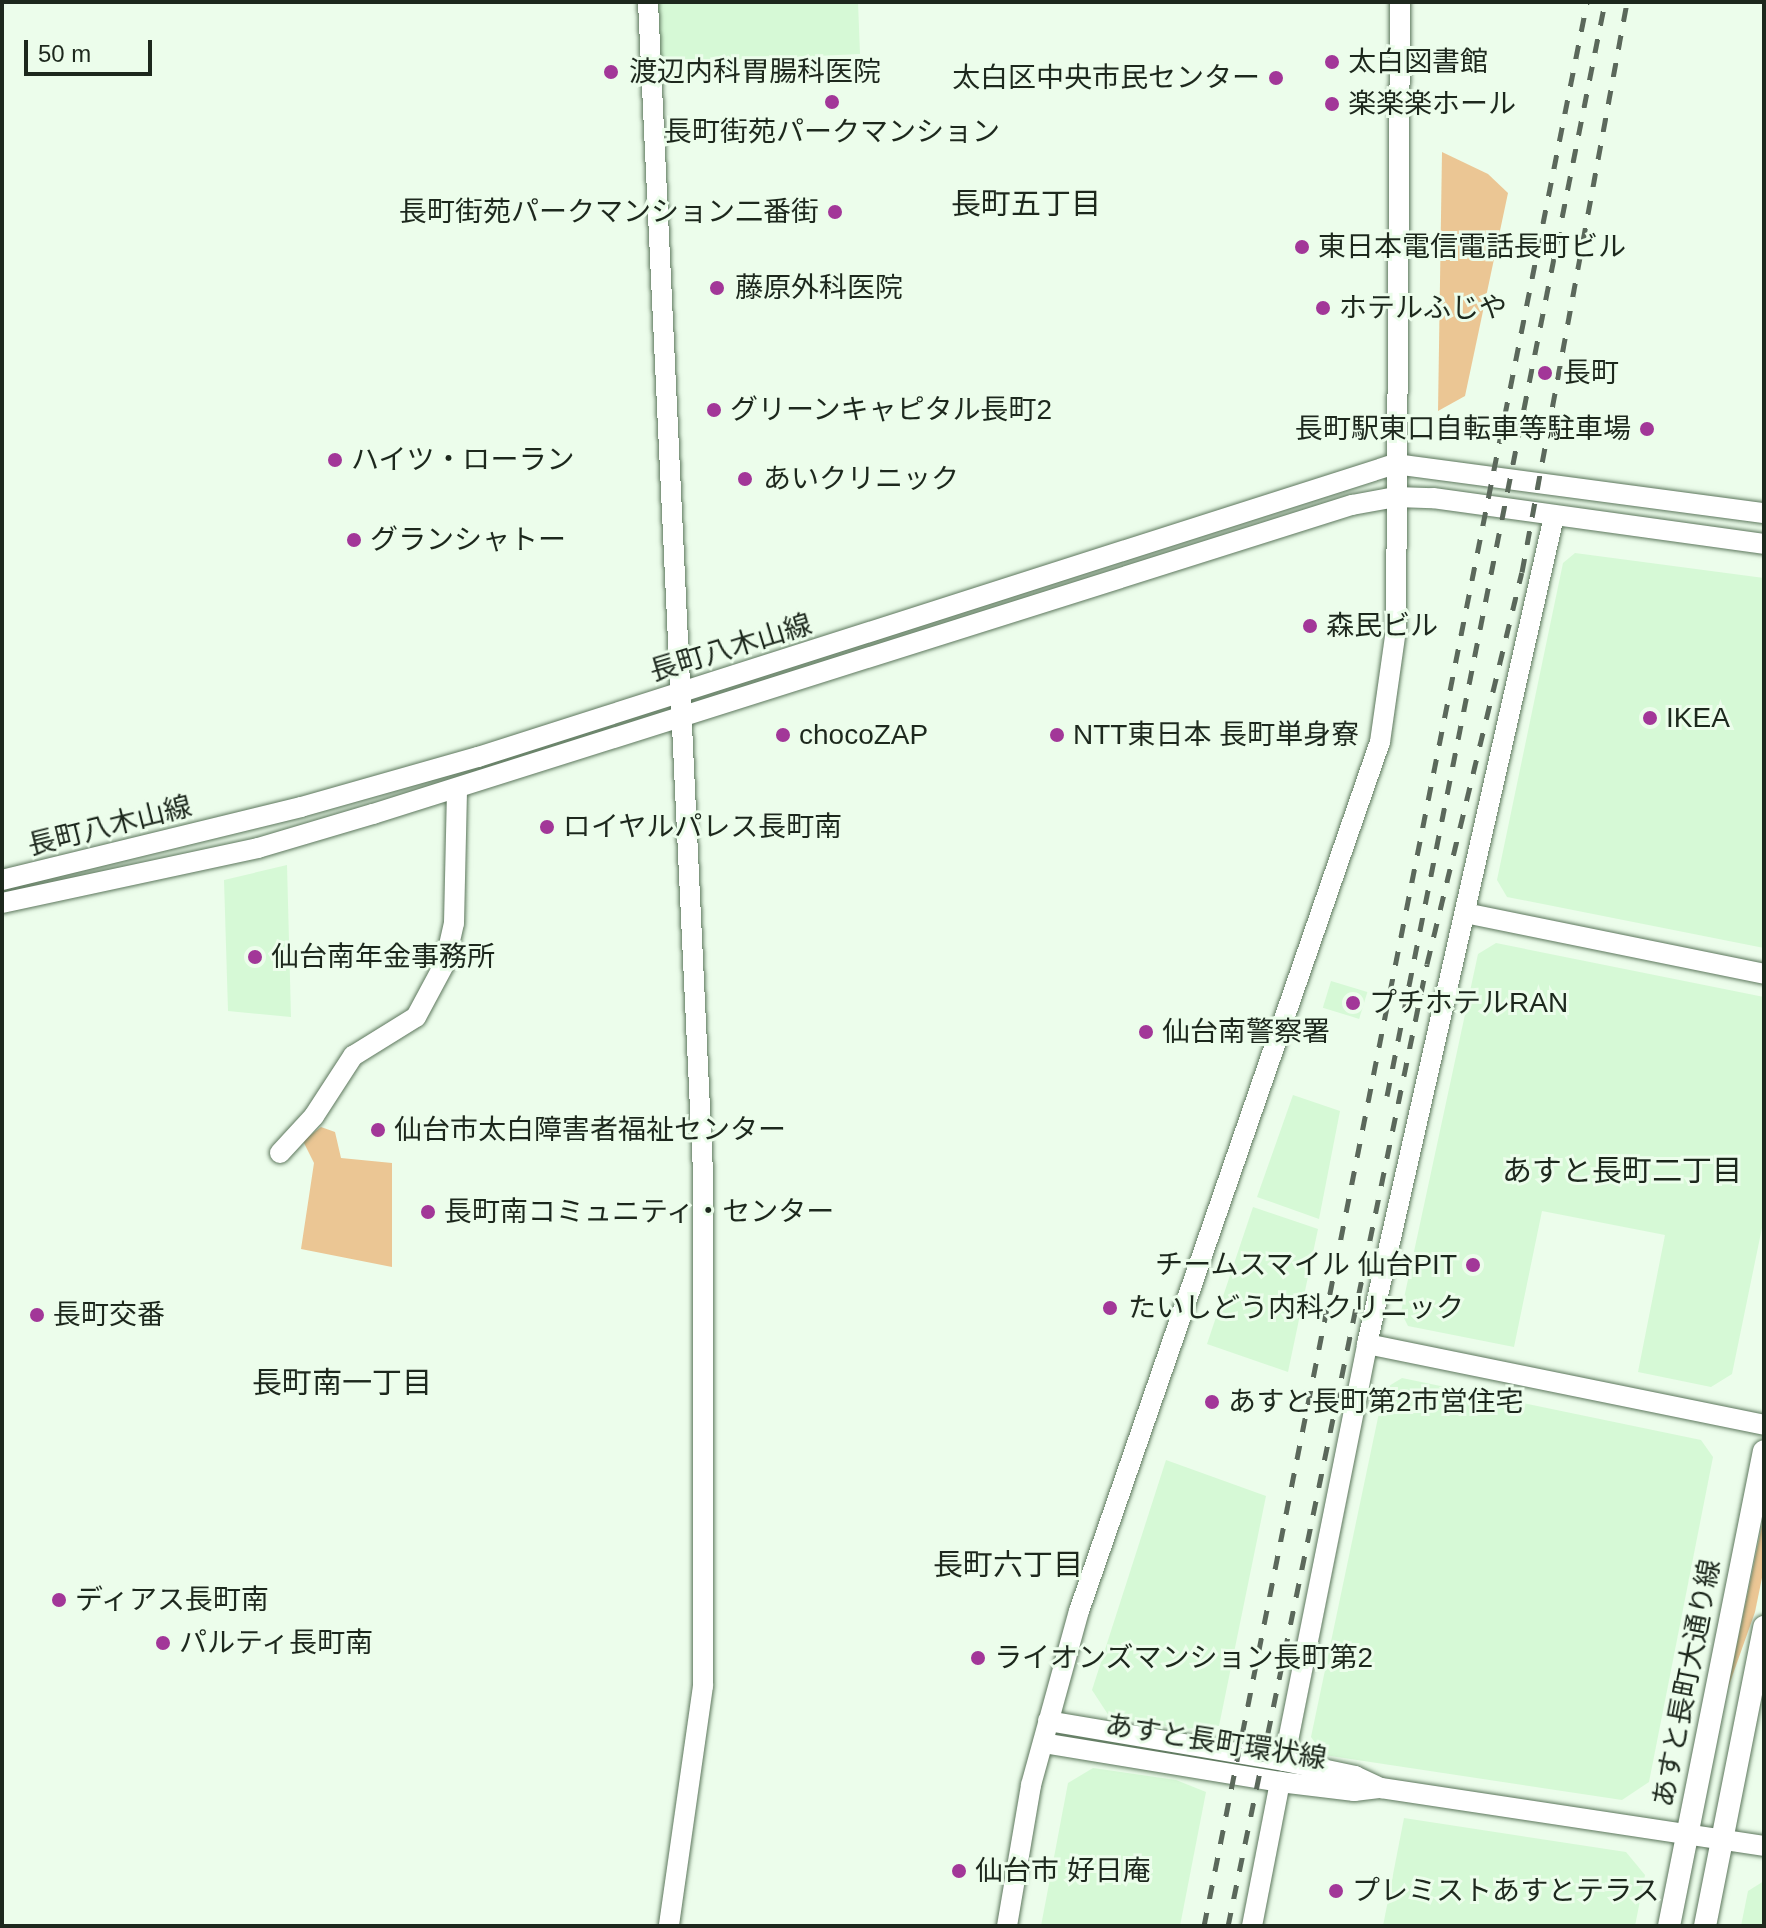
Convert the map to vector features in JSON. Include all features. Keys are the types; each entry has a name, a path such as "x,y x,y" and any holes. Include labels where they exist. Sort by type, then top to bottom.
{"main road":[{"name":"あすと長町大通り線","path":"1669,1926 1764,1451"},
{"path":"1705,1926 1764,1627"}],"street":[{"path":"648,2 703,1172 703,1686 669,1926"},
{"path":"1007,1926 1048,1721 1102,1539 1380,742 1396,629 1400,2"},
{"name":"長町八木山線","path":"2,880 320,802 680,693 1395,464 1764,513"},
{"path":"2,903 328,827 457,789 681,715 1352,505 1396,497 1764,544"},
{"path":"1284,1761 1367,1344 1554,516"},
{"path":"280,1153 321,1106 353,1056 416,1017 438,977 454,923 457,789"},
{"path":"320,802 328,827"},
{"path":"1465,913 1764,974"},
{"path":"1367,1344 1764,1425"},
{"name":"あすと長町環状線","path":"1048,1721 1284,1761 1355,1776 1381,1788"},
{"name":"あすと長町環状線","path":"1043,1743 1280,1782 1354,1791 1381,1788 1687,1837 1764,1846"},
{"path":"1252,1926 1280,1782"}],"shaded area":[{"path":"656,2 858,2 860,54 659,63"},
{"path":"1442,152 1488,174 1508,193 1465,396 1438,411"},
{"name":"IKEA","path":"1575,553 1764,578 1764,948 1507,897 1497,880 1563,563"},
{"path":"287,865 291,1017 228,1011 224,880"},
{"path":"1496,943 1764,997 1764,1218 1732,1374 1711,1387 1638,1372 1665,1235 1542,1211 1514,1347 1408,1326 1401,1312 1478,954"},
{"path":"1331,981 1367,992 1359,1019 1323,1008"},
{"path":"1293,1095 1340,1111 1319,1219 1257,1197"},
{"path":"321,1127 335,1132 341,1158 392,1163 392,1267 301,1249 314,1163 303,1141"},
{"path":"1253,1207 1318,1229 1288,1372 1207,1344"},
{"path":"1402,1378 1701,1440 1713,1457 1649,1782 1622,1800 1324,1755 1311,1737 1384,1389"},
{"path":"1166,1460 1266,1496 1219,1726 1183,1729 1109,1716 1092,1690"},
{"path":"1764,1515 1764,1568 1755,1612 1728,1688"},
{"path":"1093,1768 1176,1780 1206,1792 1180,1926 1041,1926 1068,1783"},
{"path":"1404,1818 1626,1852 1645,1875 1635,1926 1383,1926"},
{"path":"1764,1881 1764,1926 1741,1926 1748,1891"}],"railway":[{"path":"1204,1926 1587,2"},
{"path":"1387,1096 1605,2"},
{"path":"1228,1926 1427,964 1522,572 1627,2"}],"place":[{"name":"太白図書館","path":"1332,62"},
{"name":"渡辺内科胃腸科医院","path":"611,72"},
{"name":"太白区中央市民センター","path":"1276,78"},
{"name":"長町街苑パークマンション","path":"832,102"},
{"name":"楽楽楽ホール","path":"1332,104"},
{"name":"長町街苑パークマンション二番街","path":"835,212"},
{"name":"東日本電信電話長町ビル","path":"1302,247"},
{"name":"藤原外科医院","path":"717,288"},
{"name":"ホテルふじや","path":"1323,308"},
{"name":"長町","path":"1545,373"},
{"name":"グリーンキャピタル長町2","path":"714,410"},
{"name":"長町駅東口自転車等駐車場","path":"1647,429"},
{"name":"ハイツ・ローラン","path":"335,460"},
{"name":"あいクリニック","path":"745,479"},
{"name":"グランシャトー","path":"354,540"},
{"name":"森民ビル","path":"1310,626"},
{"name":"IKEA","path":"1650,718"},
{"name":"chocoZAP","path":"783,735"},
{"name":"NTT東日本 長町単身寮","path":"1057,735"},
{"name":"ロイヤルパレス長町南","path":"547,827"},
{"name":"仙台南年金事務所","path":"255,957"},
{"name":"プチホテルRAN","path":"1353,1003"},
{"name":"仙台南警察署","path":"1146,1032"},
{"name":"仙台市太白障害者福祉センター","path":"378,1130"},
{"name":"長町南コミュニティ・センター","path":"428,1212"},
{"name":"チームスマイル 仙台PIT","path":"1473,1265"},
{"name":"たいしどう内科クリニック","path":"1110,1308"},
{"name":"長町交番","path":"37,1315"},
{"name":"あすと長町第2市営住宅","path":"1212,1402"},
{"name":"ディアス長町南","path":"59,1600"},
{"name":"パルティ長町南","path":"163,1643"},
{"name":"ライオンズマンション長町第2","path":"978,1658"},
{"name":"仙台市 好日庵","path":"959,1871"},
{"name":"プレミストあすとテラス","path":"1336,1891"}],"district":[{"name":"長町五丁目","path":"1026,204"},
{"name":"あすと長町二丁目","path":"1622,1171"},
{"name":"長町南一丁目","path":"342,1383"},
{"name":"長町六丁目","path":"1008,1565"}]}
